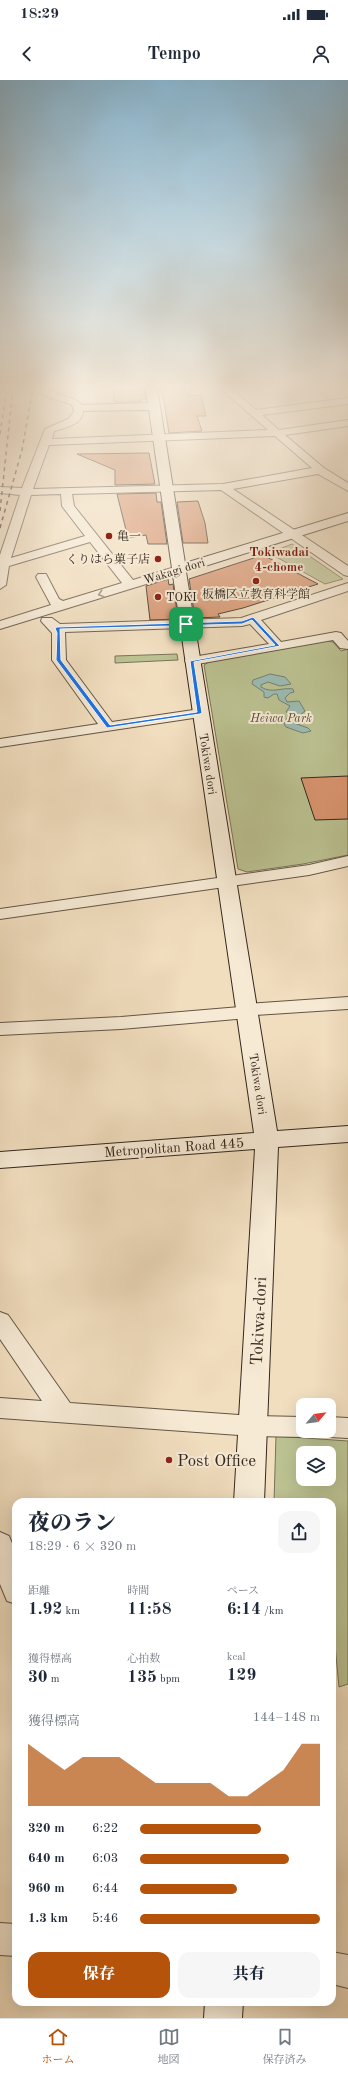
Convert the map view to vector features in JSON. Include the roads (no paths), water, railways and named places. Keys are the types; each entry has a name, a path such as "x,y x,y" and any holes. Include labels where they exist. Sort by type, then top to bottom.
{"street":[{"path":"0,585 3,564 33,478"},
{"name":"Tokiwa dori","path":"165,478 225,881 248,1011 267,1140"},
{"path":"0,490 28,492 223,487 272,478"},
{"path":"333,478 348,488"},
{"path":"223,487 348,572"},
{"path":"66,491 68,506 91,538 130,585"},
{"name":"Wakagi dori","path":"0,625 348,517"},
{"path":"3,564 91,538"},
{"path":"42,577 54,601 61,606"},
{"path":"57,628 242,622 348,587"},
{"path":"37,614 57,628 59,633 58,660 108,727"},
{"path":"253,619 278,646"},
{"path":"192,661 336,636 345,645 348,645"},
{"path":"0,743 200,713"},
{"path":"0,914 309,870 348,861"},
{"path":"0,1029 121,1023 348,1003"},
{"name":"Metropolitan Road 445","path":"0,1160 348,1134"},
{"name":"Tokiwa-dori","path":"249,1498 267,1140"},
{"path":"0,1321 63,1413"},
{"path":"0,1408 253,1426 296,1427"},
{"path":"336,1428 348,1428"},
{"path":"0,1544 12,1580"},
{"path":"0,1939 12,1940"},
{"path":"336,1968 348,1972"},
{"path":"223,2018 224,2006"}],"water":[{"path":"270,674 285,677 291,684 280,686 268,682 261,685 261,687 269,690 293,689 294,692 290,693 285,698 287,702 299,701 305,711 295,719 294,723 308,728 311,731 303,733 286,727 284,724 286,719 295,714 286,712 290,706 279,700 277,694 274,694 268,698 264,697 264,692 252,684 253,680"}],"railway":[{"path":"0,511 3,478"},
{"path":"0,528 14,478"}],"place":[{"name":"亀一","path":"109,536"},
{"name":"くりはら菓子店","path":"158,559"},
{"name":"板橋区立教育科学館","path":"256,581"},
{"name":"TOKI","path":"158,597"},
{"name":"Post Office","path":"169,1460"}],"district":[{"name":"Tokiwadai 4-chome","path":"279,558"}],"park label":[{"name":"Heiwa Park","path":"281,718"}]}
